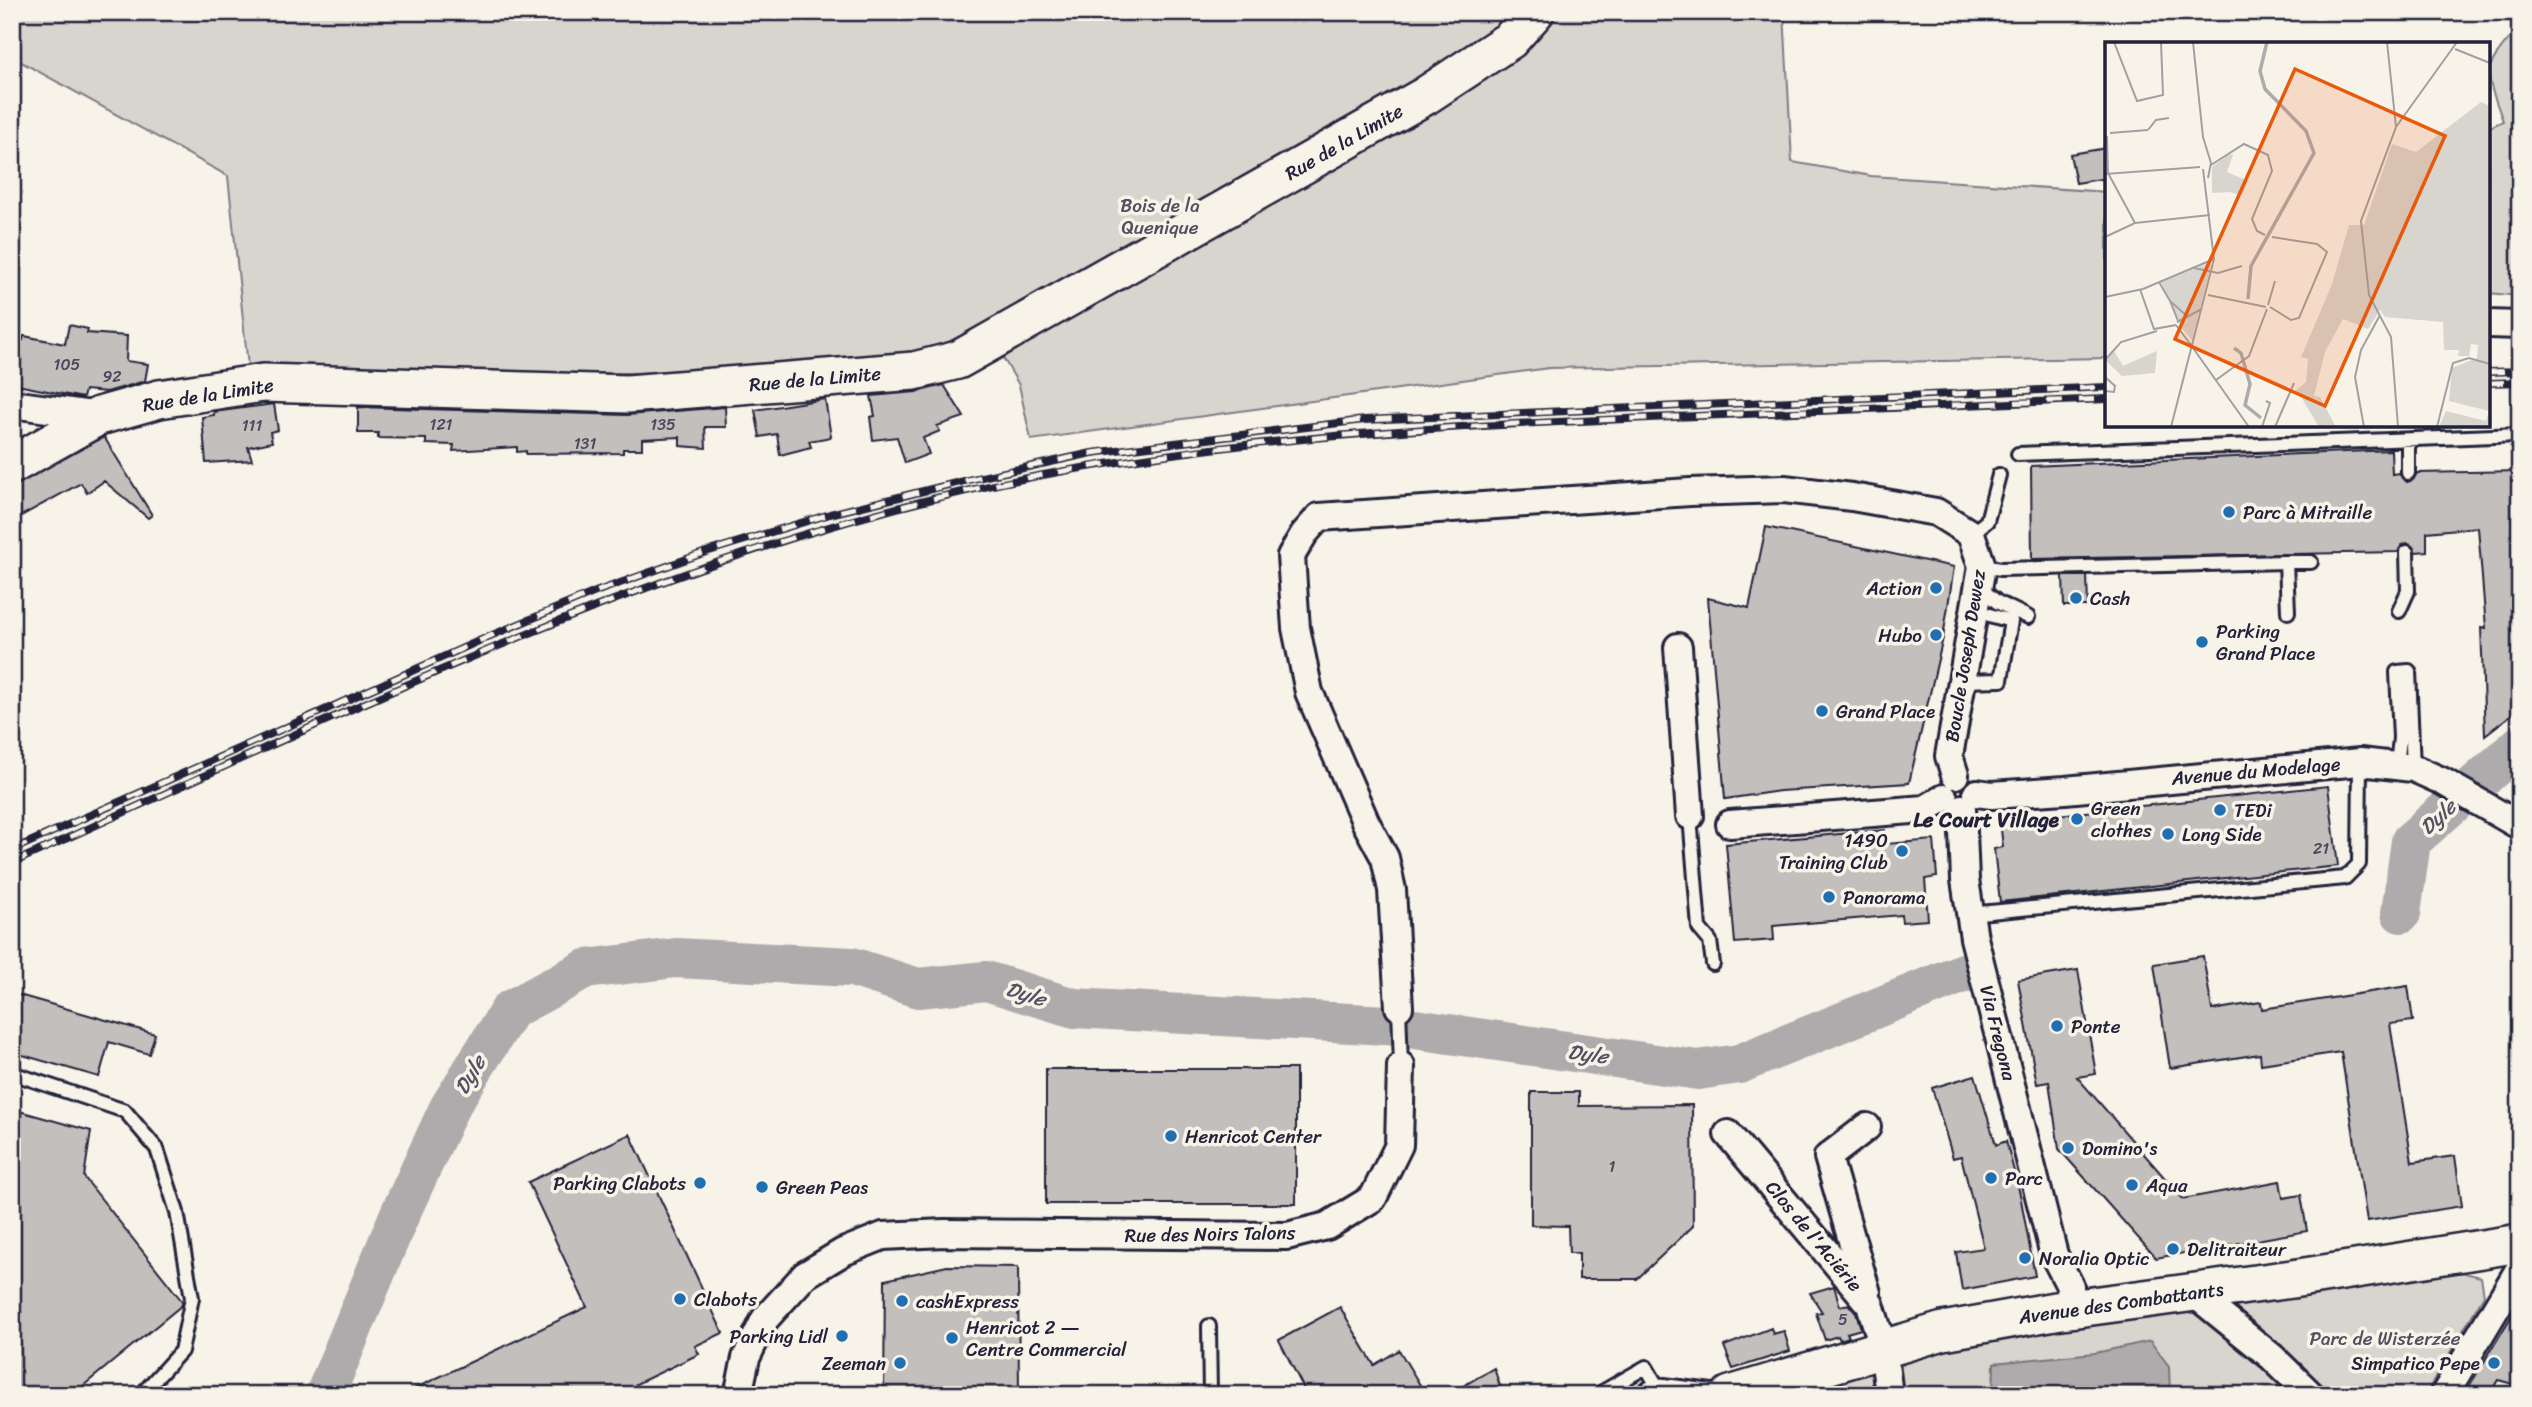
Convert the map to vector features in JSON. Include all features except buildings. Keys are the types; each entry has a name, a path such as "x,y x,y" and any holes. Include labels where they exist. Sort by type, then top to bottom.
{"street":[{"name":"Rue de la Limite","path":"26,456 99,416 159,399 263,383 628,394 914,371 958,360 1425,96 1510,40 1535,12"},
{"path":"2490,324 2520,325"},
{"path":"17,405 99,416"},
{"path":"17,405 33,426 26,456"},
{"path":"1399,1007 1392,890 1385,858 1366,823 1309,692 1301,653 1291,556 1304,534 1319,517 1690,492 1784,489 1852,497 1936,512 1971,534"},
{"name":"Boucle Joseph Dewez","path":"1960,793 1948,756 1979,589 1971,534"},
{"path":"1678,647 1690,816"},
{"name":"Avenue du Modelage","path":"1960,793 1992,795 2065,790 2360,762 2405,766 2442,781 2520,826"},
{"path":"1730,824 1925,808 1960,793"},
{"name":"Via Fregona","path":"1960,793 1972,926 1991,1001 1998,1043 2054,1255 2052,1289 2063,1310"},
{"name":"Rue des Noirs Talons","path":"738,1395 746,1358 765,1319 804,1275 843,1252 883,1237 944,1233 1189,1242 1287,1236 1327,1226 1373,1198 1399,1145 1401,1066"},
{"path":"1867,1127 1828,1157 1870,1304"},
{"name":"Clos de l'Aciérie","path":"1728,1134 1870,1304 1884,1347 1889,1395"},
{"name":"Avenue des Combattants","path":"1730,1394 1780,1387 1884,1347 1942,1331 2063,1310 2520,1243"},
{"path":"2444,1395 2520,1268"},
{"path":"2192,1292 2273,1357 2311,1395"}],"lane":[{"path":"2018,454 2520,435"},
{"path":"2408,440 2408,473"},
{"path":"1971,534 1987,521 1999,475"},
{"path":"2399,611 2408,591 2407,552"},
{"path":"2286,562 2288,612"},
{"path":"1979,589 2001,569 2311,562"},
{"path":"1979,589 2028,617"},
{"path":"1961,681 2001,680 2011,621 1979,589"},
{"path":"2409,671 2405,766 2400,738 2397,672 2409,671"},
{"path":"1972,926 2345,878 2359,864 2360,762"},
{"path":"1690,816 1699,928 1710,941 1713,964"},
{"name":"Rue des Noirs Talons","path":"1399,1007 1401,1066"},
{"path":"12,1073 125,1111 157,1149 177,1212 192,1298 181,1350 141,1395"},
{"path":"1209,1326 1210,1395"},
{"path":"1597,1395 1646,1367 1656,1384"},
{"path":"1637,1395 1656,1384 1730,1394"}],"green space":[{"name":"Bois de la Quenique","path":"12,12 1784,12 1792,162 1871,176 2105,192 2105,358 1549,368 1031,440 1019,385 984,325 933,349 716,372 429,375 250,386 228,176 12,57"},
{"path":"2520,25 2520,296 2490,293 2490,127 2503,121 2490,81 2490,69 2499,52"},
{"name":"Parc de Wisterzée","path":"2461,1272 2481,1277 2484,1295 2425,1395 1822,1395 1825,1386 1863,1369 1945,1341"},
{"path":"1185,1387 1185,1395 1039,1395 1039,1390"}],"shaded area":[{"path":"2150,1341 2169,1366 2170,1395 1993,1395 1994,1363 2095,1353"}],"waterway":[{"name":"Dyle","path":"2401,913 2411,841 2520,745"},
{"name":"Dyle","path":"325,1395 399,1216 449,1108 510,1010 586,969 676,958 852,967 918,988 986,981 1074,1008 1387,1025 1698,1070 1739,1064 1963,973"}],"railway":[{"path":"2490,372 2520,371"},
{"path":"2490,383 2520,382"},
{"path":"12,850 490,636 598,591 706,552 830,514 968,480 1092,453 1364,420 2105,387"},
{"path":"12,863 362,704 599,605 842,523 966,491 1135,459 1391,432 2105,399"}],"place":[{"name":"Parc à Mitraille","path":"2229,512"},
{"name":"Action","path":"1936,588"},
{"name":"Cash","path":"2076,598"},
{"name":"Hubo","path":"1936,635"},
{"name":"Parking Grand Place","path":"2202,642"},
{"name":"Grand Place","path":"1822,711"},
{"name":"TEDi","path":"2220,810"},
{"name":"Green clothes","path":"2077,819"},
{"name":"Long Side","path":"2168,834"},
{"name":"1490 Training Club","path":"1902,851"},
{"name":"Panorama","path":"1829,897"},
{"name":"Ponte","path":"2057,1026"},
{"name":"Henricot Center","path":"1171,1136"},
{"name":"Domino's","path":"2068,1148"},
{"name":"Parc","path":"1991,1178"},
{"name":"Parking Clabots","path":"700,1183"},
{"name":"Aqua","path":"2132,1185"},
{"name":"Green Peas","path":"762,1187"},
{"name":"Delitraiteur","path":"2173,1249"},
{"name":"Noralia Optic","path":"2025,1258"},
{"name":"Clabots","path":"680,1299"},
{"name":"cashExpress","path":"902,1301"},
{"name":"Parking Lidl","path":"842,1336"},
{"name":"Henricot 2 — Centre Commercial","path":"952,1338"},
{"name":"Zeeman","path":"900,1363"},
{"name":"Simpatico Pepe","path":"2494,1363"}],"district":[{"name":"Le Court Village","path":"1986,820"}]}
